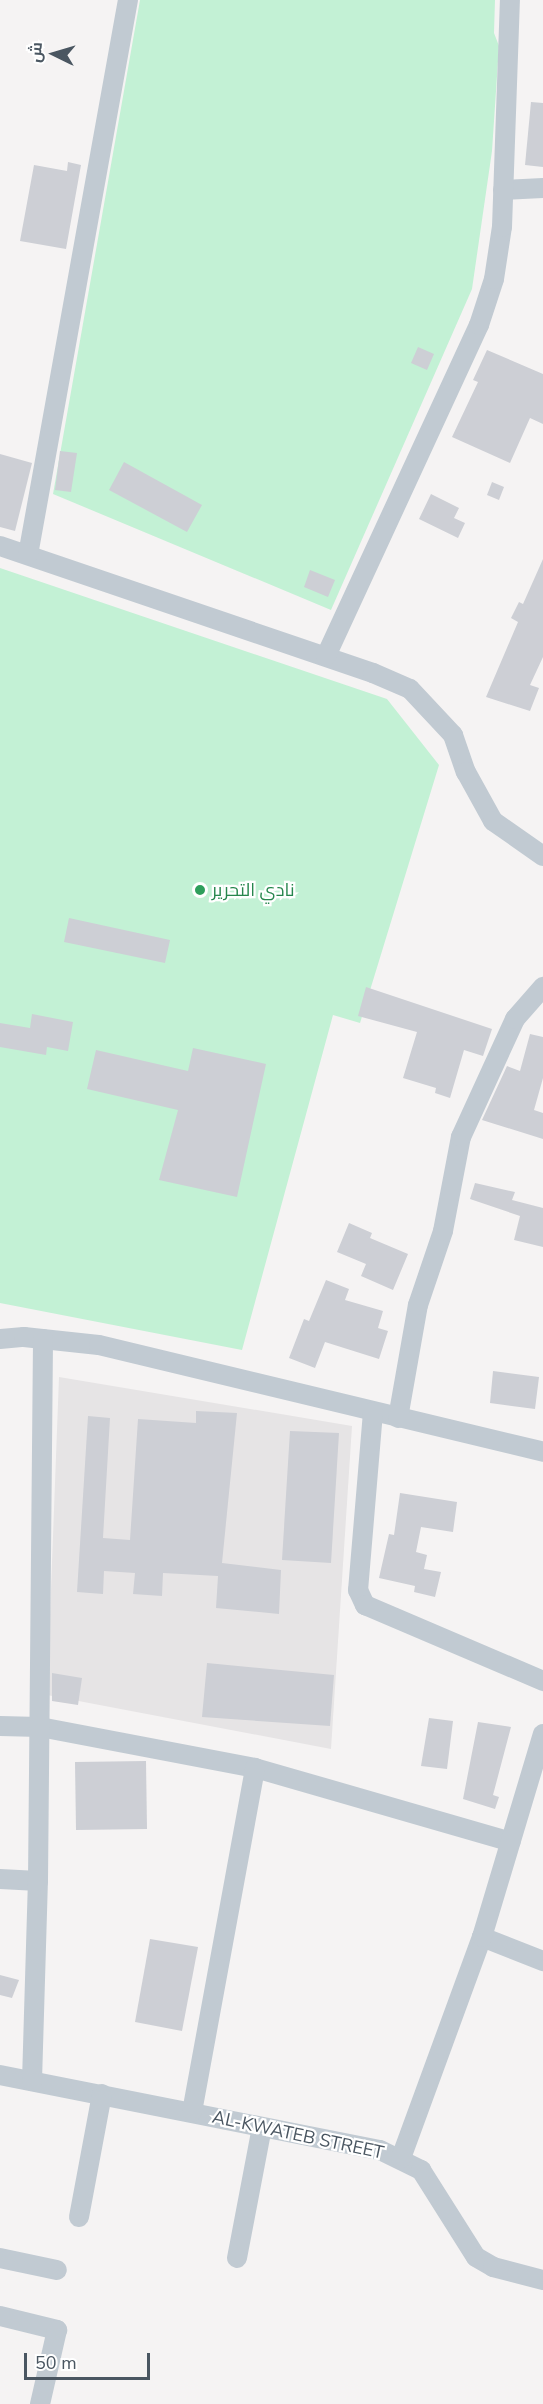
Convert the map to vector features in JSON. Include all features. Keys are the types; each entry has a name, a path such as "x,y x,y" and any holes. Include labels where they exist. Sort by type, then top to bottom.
{"street":[{"path":"28,555 128,0"},
{"path":"326,656 479,325 494,279 503,190 510,0"},
{"path":"503,190 543,188"},
{"path":"0,546 326,656 410,689 453,735 466,772 493,821 543,856"},
{"path":"398,1418 418,1305 443,1231 461,1137 515,1019 543,987"},
{"path":"0,1339 43,1339 99,1345 543,1452"},
{"path":"32,2081 38,1881 43,1339"},
{"path":"373,1412 358,1590 361,1599 372,1611 543,1681"},
{"path":"0,1726 40,1727 255,1768 511,1842"},
{"path":"400,2158 482,1937 543,1734"},
{"path":"192,2112 255,1768"},
{"path":"0,1879 38,1881"},
{"path":"482,1937 543,1961"},
{"name":"AL-KWATEB STREET","path":"0,2075 380,2150 420,2170 476,2257 493,2267 543,2280"},
{"path":"79,2217 102,2094"},
{"path":"237,2258 262,2127"},
{"path":"0,2258 57,2270"},
{"path":"0,2316 57,2330 40,2404"}],"shaded area":[{"path":"59,1377 352,1426 331,1749 47,1695"}],"green space":[{"path":"140,0 495,0 494,33 499,46 492,151 472,289 331,610 53,494"},
{"name":"نادي التحرير","path":"0,568 387,699 439,765 360,1023 333,1015 242,1350 0,1303"}],"building":[{"path":"531,102 543,103 543,167 525,165"},
{"path":"68,162 81,165 66,249 20,241 34,165 67,171"},
{"path":"418,347 434,354 427,370 411,363"},
{"path":"487,350 543,374 543,424 530,418 510,463 452,437 478,382 473,380"},
{"path":"60,451 77,453 71,492 55,490"},
{"path":"0,454 32,463 15,531 0,527"},
{"path":"124,462 202,505 187,532 109,490"},
{"path":"492,482 504,487 499,500 487,495"},
{"path":"431,494 459,508 454,518 465,523 458,538 419,519"},
{"path":"543,559 543,657 530,685 539,688 530,711 486,697 518,622 511,618 519,602 523,604"},
{"path":"310,570 335,580 328,597 304,587"},
{"path":"69,918 170,940 165,963 64,942"},
{"path":"366,987 492,1029 483,1056 464,1050 450,1098 435,1093 436,1088 403,1078 417,1032 358,1016"},
{"path":"32,1014 73,1022 68,1051 47,1047 46,1055 0,1047 0,1023 30,1028"},
{"path":"530,1034 543,1037 543,1078 534,1110 543,1113 543,1139 482,1120 507,1066 520,1071"},
{"path":"193,1048 266,1064 237,1197 159,1180 178,1110 87,1089 96,1050 188,1071"},
{"path":"475,1183 515,1192 512,1200 543,1208 543,1247 514,1240 520,1216 470,1199"},
{"path":"349,1223 372,1233 370,1238 408,1254 393,1290 361,1276 366,1264 337,1252"},
{"path":"326,1280 349,1289 345,1300 383,1311 378,1328 388,1331 379,1359 325,1342 315,1368 289,1358 304,1319 309,1321"},
{"path":"493,1371 539,1377 535,1409 490,1403"},
{"path":"196,1411 237,1413 222,1563 281,1570 279,1614 216,1608 218,1576 163,1573 162,1596 133,1594 135,1573 104,1571 103,1594 77,1592 88,1416 110,1418 103,1538 130,1540 138,1419 196,1423"},
{"path":"290,1431 339,1433 331,1563 282,1560"},
{"path":"400,1493 457,1502 453,1532 421,1527 416,1552 427,1555 424,1569 441,1572 435,1597 414,1592 415,1586 379,1578 389,1534 394,1535"},
{"path":"207,1663 334,1675 330,1726 202,1717"},
{"path":"52,1673 82,1678 78,1705 52,1701"},
{"path":"429,1718 453,1721 447,1769 421,1766"},
{"path":"478,1722 511,1727 493,1795 499,1797 495,1809 463,1799"},
{"path":"146,1761 147,1829 76,1830 75,1762"},
{"path":"150,1939 198,1947 182,2031 135,2022"},
{"path":"0,1975 19,1980 12,1998 0,1995"}],"place":[{"name":"نادي التحرير","path":"200,890"}]}
